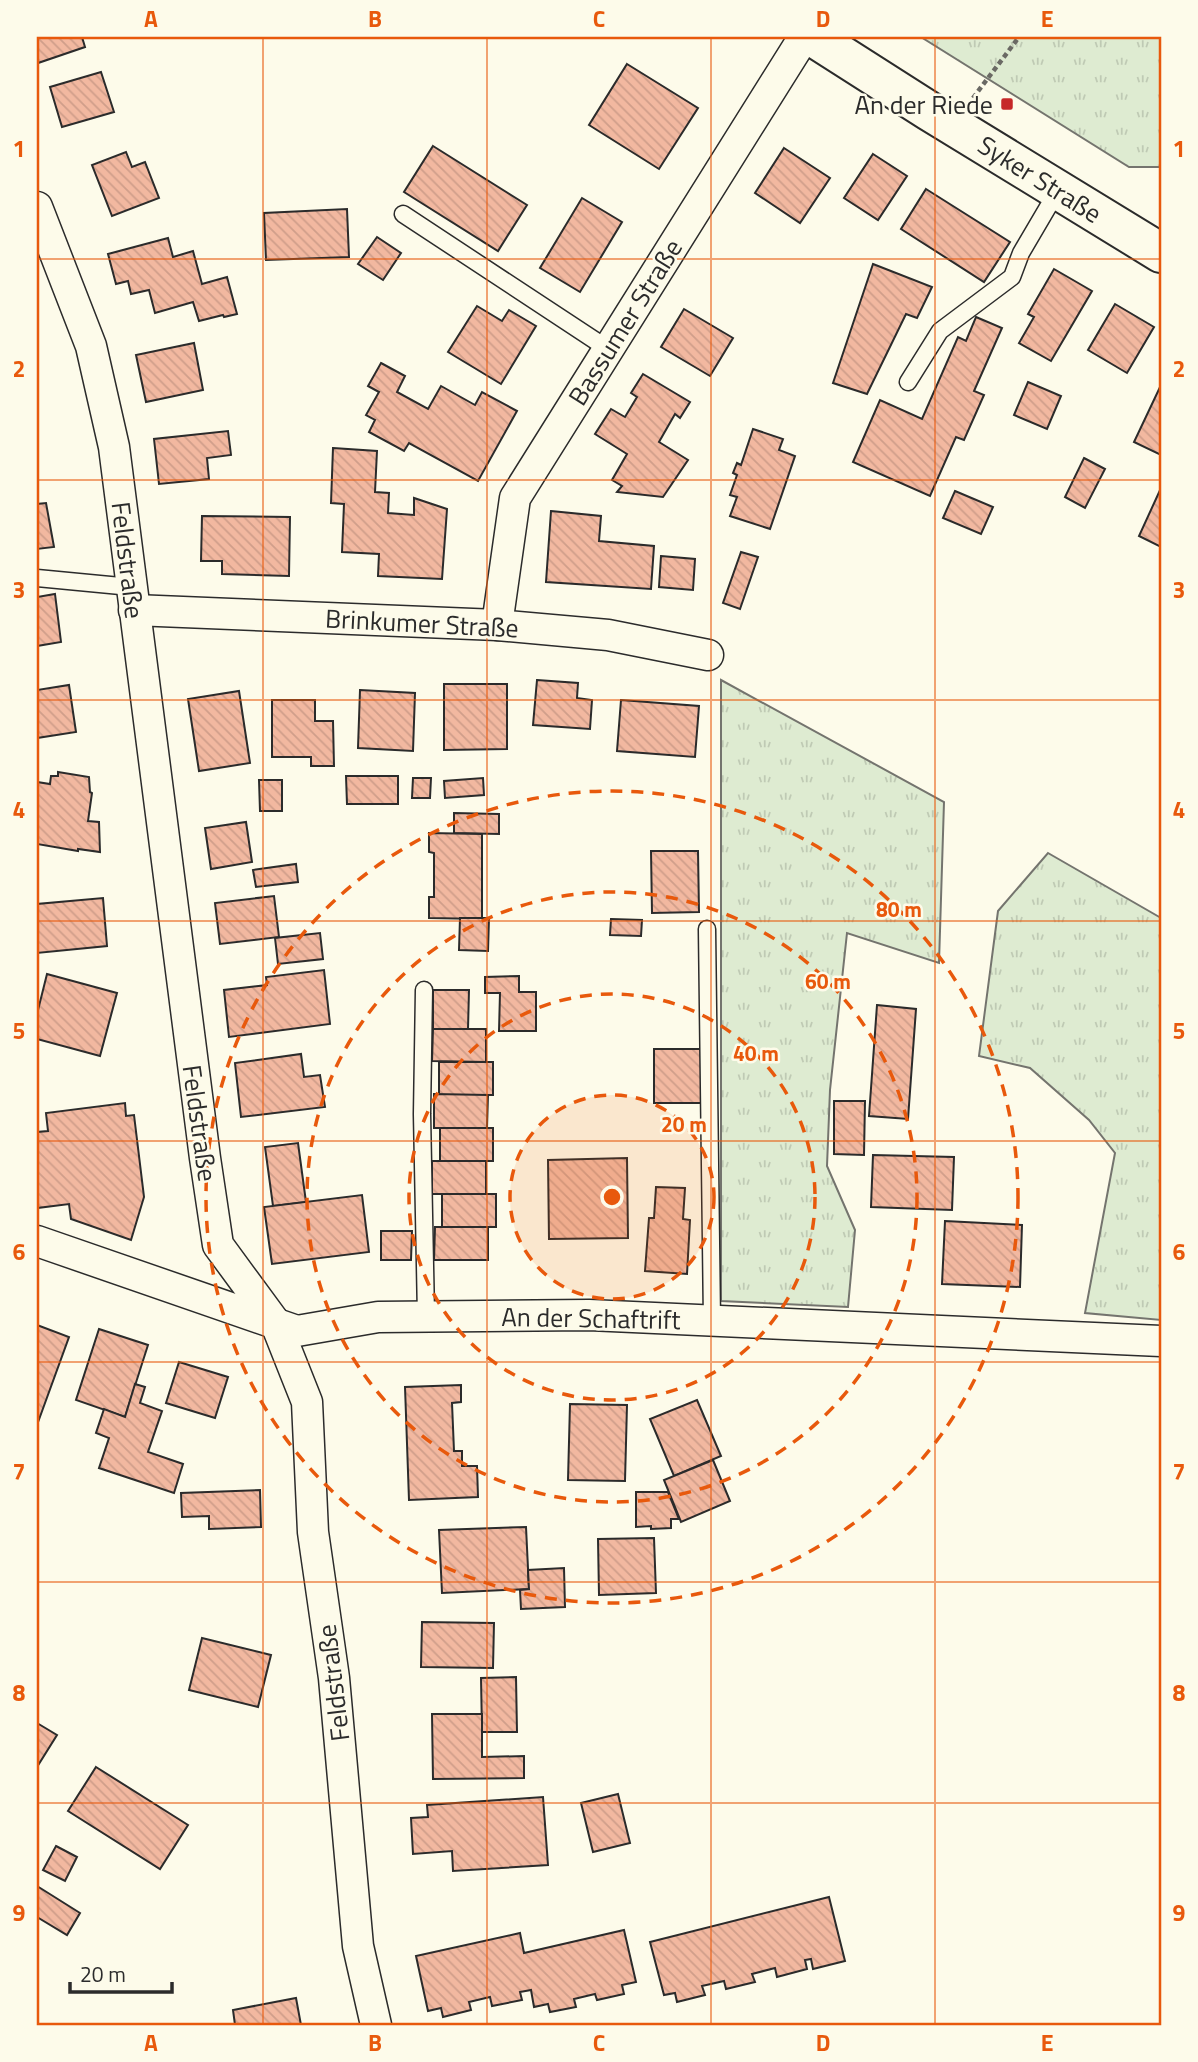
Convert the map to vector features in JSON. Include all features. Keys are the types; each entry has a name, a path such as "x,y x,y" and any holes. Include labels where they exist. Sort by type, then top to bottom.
{"main road":[{"name":"Syker Straße","path":"813,37 1058,190 1157,245"}],"street":[{"name":"Bassumer Straße","path":"498,625 515,498 804,37"},
{"name":"Feldstraße","path":"37,207 43,241 91,346 114,447 218,1245 276,1324 307,1402 313,1532 334,1678 358,1946 376,2025"},
{"name":"Brinkumer Straße","path":"133,598 608,635 708,655"},
{"name":"An der Schaftrift","path":"37,1241 298,1331 378,1317 589,1315 1161,1341"}],"lane":[{"path":"908,382 940,331 1012,277 1021,253 1058,190"},
{"path":"403,214 608,349"},
{"path":"37,578 133,598"},
{"path":"707,929 712,1321"},
{"path":"424,990 422,1114 426,1316"}],"path":[{"path":"953,125 1019,37"}],"green space":[{"path":"921,37 1161,37 1161,167 1129,167"},
{"path":"721,680 944,802 939,963 847,933 830,1090 827,1166 855,1230 848,1307 721,1301"},
{"path":"1048,853 1161,918 1161,1320 1085,1313 1115,1153 1089,1120 1030,1068 979,1056 998,911"}],"building":[{"path":"37,37 82,37 85,47 38,63"},
{"path":"627,64 698,108 659,169 589,125"},
{"path":"101,72 114,112 62,127 50,87"},
{"path":"433,146 527,205 498,251 404,192"},
{"path":"784,148 830,178 800,223 755,193"},
{"path":"126,152 132,167 145,162 159,198 112,216 92,165"},
{"path":"873,154 907,176 878,220 844,198"},
{"path":"926,189 1010,242 984,282 901,229"},
{"path":"582,198 622,222 580,292 540,268"},
{"path":"347,209 349,257 266,260 264,213"},
{"path":"377,237 401,253 383,280 358,264"},
{"path":"168,238 173,257 193,251 202,284 227,277 237,314 199,321 193,302 155,313 149,290 131,294 128,281 116,284 108,254"},
{"path":"873,264 932,287 917,318 906,314 867,394 833,383"},
{"path":"1054,269 1092,291 1051,361 1019,343 1034,317 1028,314"},
{"path":"1115,304 1154,327 1127,373 1088,350"},
{"path":"477,306 502,321 509,310 536,326 501,384 448,352"},
{"path":"684,309 733,338 710,376 661,347"},
{"path":"976,317 1002,328 974,391 984,395 964,440 956,437 930,496 853,462 880,400 922,419 958,337 966,341"},
{"path":"194,343 203,390 146,402 136,355"},
{"path":"381,363 405,376 397,392 428,409 441,386 475,405 482,392 517,411 478,481 409,443 404,451 369,432 375,420 366,415 379,392 368,386"},
{"path":"643,374 690,402 680,418 675,414 659,442 688,460 663,497 617,492 622,486 612,480 627,454 595,434 611,409 625,417 637,397 631,393"},
{"path":"1028,382 1061,396 1047,429 1014,415"},
{"path":"1161,385 1161,455 1134,442"},
{"path":"753,429 783,439 779,450 795,456 770,529 730,516 737,497 730,495 737,475 733,473 737,463 741,465"},
{"path":"228,431 231,455 207,458 209,479 159,484 154,439"},
{"path":"333,448 377,451 375,492 389,493 388,513 414,515 414,498 447,509 442,579 378,576 379,554 342,552 344,504 331,503"},
{"path":"1084,458 1105,469 1085,508 1065,497"},
{"path":"1161,488 1161,547 1139,536"},
{"path":"955,491 993,507 981,534 943,518"},
{"path":"46,503 54,547 37,549 37,504"},
{"path":"551,511 601,516 599,541 654,546 651,589 546,582"},
{"path":"202,516 290,517 289,576 222,574 222,561 201,561"},
{"path":"741,552 758,557 740,609 723,603"},
{"path":"661,556 695,559 693,590 659,587"},
{"path":"55,594 61,642 37,646 37,597"},
{"path":"537,680 578,683 577,698 592,700 590,729 533,725"},
{"path":"444,684 507,684 507,749 444,750"},
{"path":"69,685 76,732 37,738 37,690"},
{"path":"360,690 415,693 413,751 358,748"},
{"path":"239,691 250,763 199,771 188,699"},
{"path":"272,700 315,700 315,721 333,721 334,766 311,766 311,757 272,757"},
{"path":"621,700 699,706 695,757 617,751"},
{"path":"58,772 89,777 92,793 88,821 99,822 100,852 37,844 37,782 50,784 51,776 58,776"},
{"path":"346,776 398,776 398,804 347,804"},
{"path":"413,778 431,778 430,798 412,798"},
{"path":"483,778 484,795 445,798 444,781"},
{"path":"259,780 282,780 282,811 260,811"},
{"path":"454,813 499,814 499,834 454,833"},
{"path":"246,822 252,862 211,869 205,828"},
{"path":"429,833 482,834 482,919 429,918 429,897 434,897 434,853 429,852"},
{"path":"651,851 698,851 699,912 652,913"},
{"path":"296,864 298,882 256,887 253,870"},
{"path":"274,896 279,937 220,944 215,903"},
{"path":"103,898 107,946 37,953 37,904"},
{"path":"460,918 489,918 488,951 459,950"},
{"path":"611,919 642,920 641,936 610,935"},
{"path":"320,933 323,959 278,964 275,938"},
{"path":"324,970 330,1024 229,1037 224,990 267,985 266,977"},
{"path":"47,974 117,993 100,1056 37,1039 37,1014"},
{"path":"519,976 519,992 536,992 536,1031 499,1031 500,993 485,993 485,977"},
{"path":"433,990 469,990 468,1029 433,1029"},
{"path":"877,1005 916,1009 908,1119 869,1116"},
{"path":"433,1029 486,1029 486,1062 432,1061"},
{"path":"654,1049 701,1049 701,1103 654,1103"},
{"path":"301,1054 304,1077 320,1075 325,1107 241,1117 235,1063"},
{"path":"439,1062 493,1062 493,1095 439,1095"},
{"path":"434,1094 488,1095 487,1128 434,1128"},
{"path":"834,1101 865,1101 864,1155 834,1154"},
{"path":"125,1103 126,1116 134,1115 144,1197 131,1240 71,1219 69,1204 37,1208 37,1132 48,1131 46,1113"},
{"path":"440,1128 493,1128 493,1161 440,1161"},
{"path":"298,1143 306,1202 273,1206 265,1147"},
{"path":"873,1155 954,1157 952,1210 871,1207"},
{"path":"627,1158 628,1238 549,1239 548,1160"},
{"path":"432,1161 486,1161 486,1194 432,1194"},
{"path":"656,1187 685,1188 683,1219 690,1220 687,1274 645,1271 649,1218 654,1218"},
{"path":"442,1194 496,1194 496,1227 442,1227"},
{"path":"362,1195 369,1252 272,1264 264,1207"},
{"path":"945,1221 1022,1225 1020,1287 942,1284"},
{"path":"435,1227 488,1227 488,1260 434,1260"},
{"path":"381,1231 412,1231 411,1260 381,1260"},
{"path":"37,1325 69,1337 37,1425"},
{"path":"99,1329 148,1345 125,1417 76,1400"},
{"path":"179,1362 228,1377 215,1418 166,1403"},
{"path":"135,1384 145,1387 140,1403 162,1411 148,1452 183,1464 174,1493 99,1468 109,1438 96,1433 104,1409 125,1417"},
{"path":"461,1385 461,1402 452,1403 454,1451 462,1451 462,1466 477,1466 478,1497 409,1500 405,1387"},
{"path":"697,1400 721,1456 674,1476 650,1419"},
{"path":"570,1404 627,1405 625,1481 568,1480"},
{"path":"713,1460 730,1501 681,1522 664,1480"},
{"path":"260,1490 261,1527 209,1529 209,1516 182,1517 181,1493"},
{"path":"636,1492 668,1492 679,1519 671,1519 671,1528 636,1527"},
{"path":"526,1527 529,1589 442,1593 439,1530"},
{"path":"654,1538 656,1593 599,1595 598,1539"},
{"path":"564,1568 565,1607 521,1609 520,1590 529,1589 528,1570"},
{"path":"422,1622 494,1623 493,1668 421,1667"},
{"path":"202,1638 271,1655 258,1707 189,1690"},
{"path":"516,1677 517,1732 482,1732 481,1678"},
{"path":"432,1714 482,1714 482,1757 524,1756 524,1778 433,1779"},
{"path":"37,1723 57,1735 37,1767"},
{"path":"96,1767 188,1825 160,1869 68,1811"},
{"path":"618,1794 630,1843 593,1852 581,1803"},
{"path":"543,1797 548,1865 453,1871 452,1851 413,1854 411,1818 428,1817 427,1805"},
{"path":"56,1846 77,1857 65,1881 43,1870"},
{"path":"37,1886 80,1913 67,1935 37,1917"},
{"path":"829,1897 845,1961 813,1969 811,1959 805,1960 807,1969 777,1977 775,1968 752,1974 755,1982 726,1989 724,1981 702,1986 705,1995 677,2002 675,1993 664,1995 650,1942"},
{"path":"624,1930 636,1982 622,1985 624,1994 597,2000 595,1994 574,1999 576,2007 550,2012 548,2004 534,2007 531,1990 520,1992 522,2000 492,2006 490,1997 469,2002 471,2010 443,2017 441,2008 428,2011 416,1956 520,1933 524,1953"},
{"path":"296,1998 301,2025 235,2025 233,2010"}],"place":[{"name":"An der Riede","path":"1007,104"}]}
